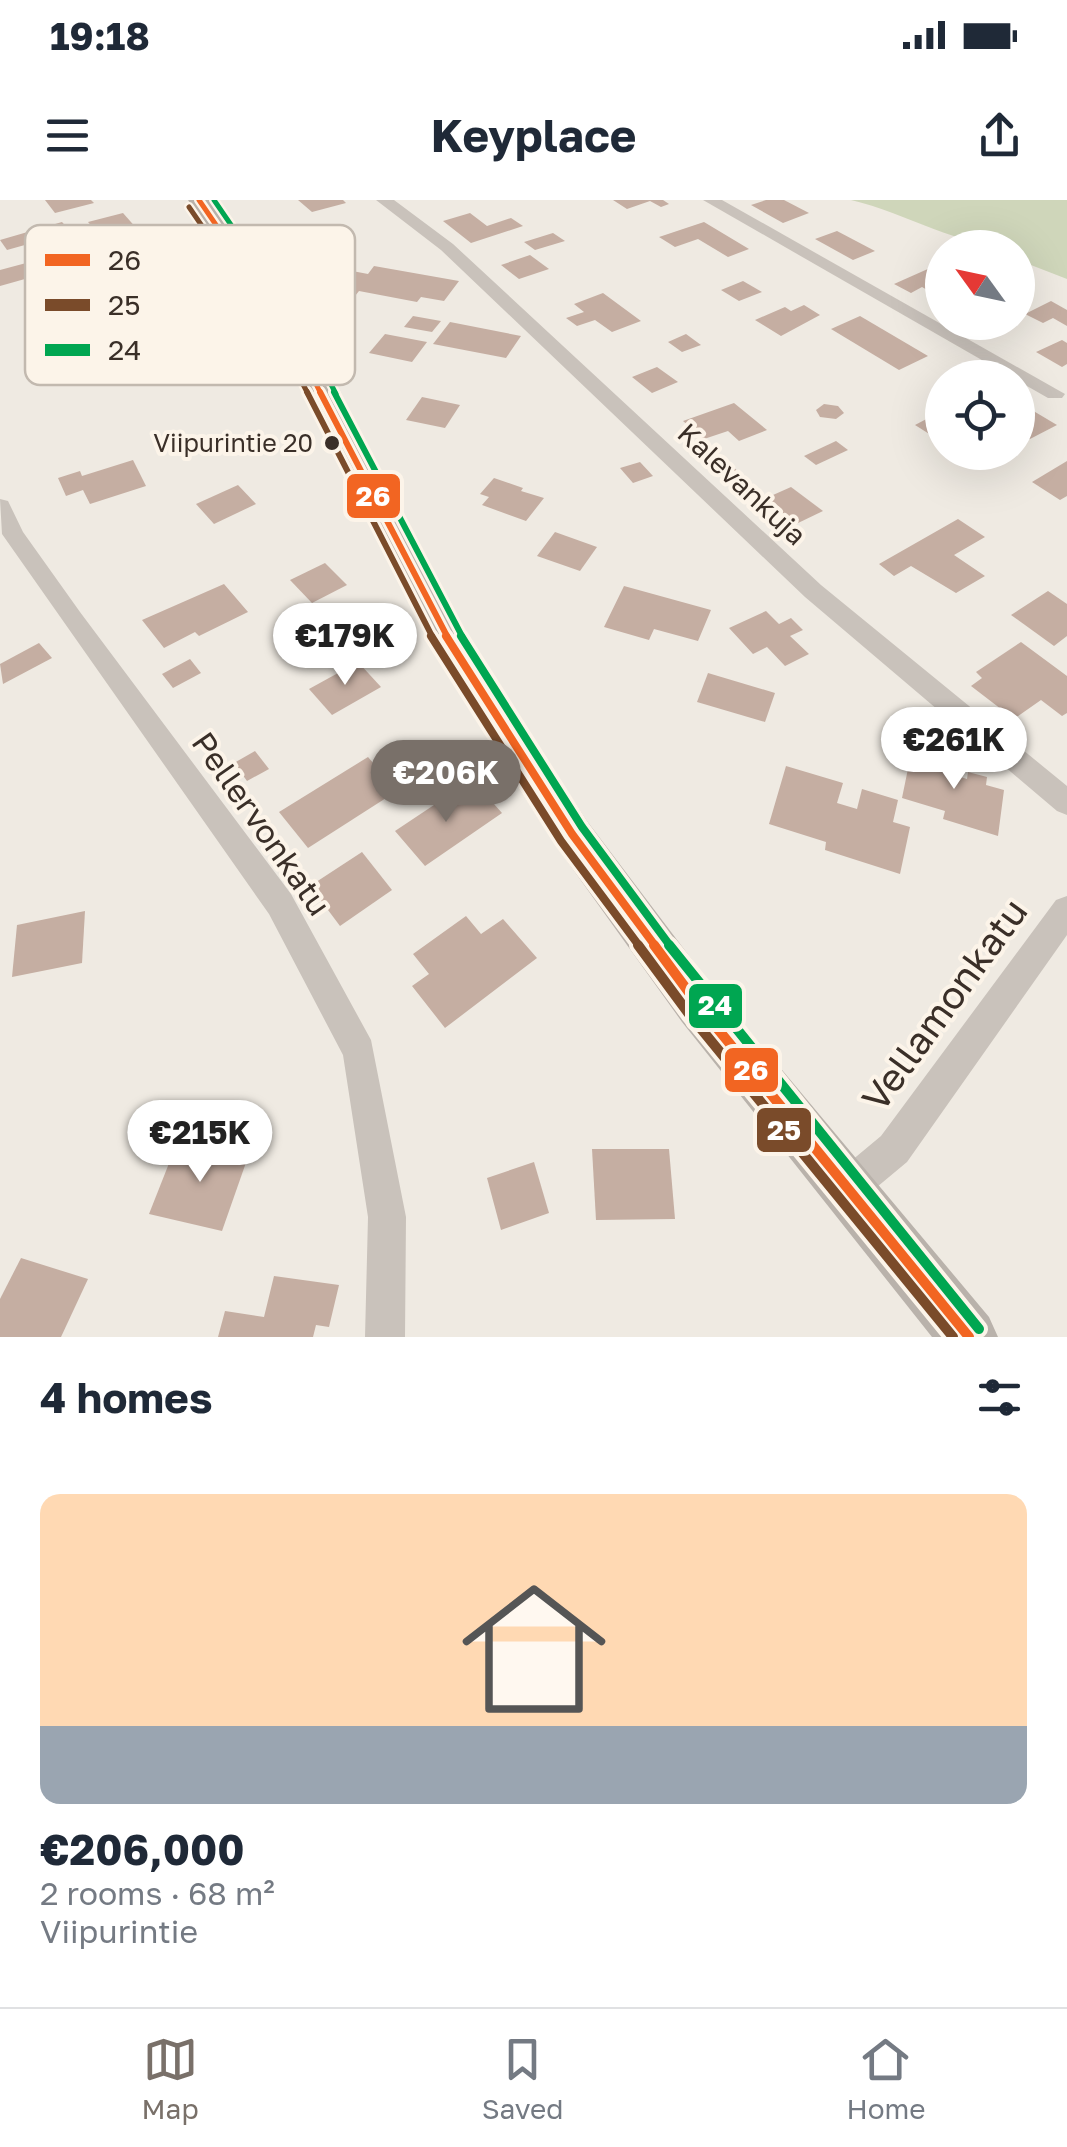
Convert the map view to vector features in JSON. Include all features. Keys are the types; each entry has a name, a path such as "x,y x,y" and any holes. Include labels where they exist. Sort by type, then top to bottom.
{"main road":[{"path":"199,200 217,225"},
{"path":"319,385 454,652 516,750 693,1001 970,1337"}],"street":[{"name":"Kalevankuja","path":"384,200 447,247 813,591 1067,803"},
{"path":"711,200 1055,394"},
{"name":"Pellervonkatu","path":"0,506 13,534 71,618 280,904 359,1052 387,1216 385,1337"},
{"name":"Vellamonkatu","path":"846,1189 894,1148 1067,910"}],"green space":[{"path":"851,200 1067,200 1067,279 1035,267 1035,230 938,230"}],"building":[{"path":"45,200 91,200 94,203 55,213"},
{"path":"298,200 343,200 346,203 312,212"},
{"path":"613,200 663,200 669,204 661,207 650,201 627,209"},
{"path":"784,200 809,213 783,223 751,205"},
{"path":"123,213 134,225 91,225 88,222"},
{"path":"470,213 487,226 511,218 523,226 471,243 443,221"},
{"path":"704,222 749,249 728,257 698,239 675,247 659,237"},
{"path":"837,231 875,251 853,260 815,239"},
{"path":"25,233 25,245 7,250 0,240"},
{"path":"553,233 565,241 535,250 524,242"},
{"path":"530,255 549,269 519,279 501,265"},
{"path":"25,263 25,279 0,286 0,270"},
{"path":"374,266 459,281 444,301 421,297 417,302 359,291 355,296 355,272 368,274"},
{"path":"925,270 925,289 911,293 894,284"},
{"path":"743,281 762,292 739,301 721,290"},
{"path":"603,293 641,321 612,332 595,320 577,326 566,318 584,312 574,304"},
{"path":"1051,301 1067,310 1067,326 1053,318 1043,323 1035,319 1035,309"},
{"path":"804,305 820,315 781,336 755,320 785,307 791,311"},
{"path":"413,316 441,321 432,332 404,327"},
{"path":"860,316 928,356 899,370 831,329"},
{"path":"450,322 521,336 506,358 433,344"},
{"path":"385,334 427,342 412,362 369,353"},
{"path":"686,334 701,345 682,352 668,342"},
{"path":"1062,340 1067,343 1067,364 1062,367 1036,352"},
{"path":"657,367 678,382 652,393 632,377"},
{"path":"422,397 460,405 445,428 406,420"},
{"path":"734,403 767,430 739,441 728,431 704,439 683,421"},
{"path":"824,404 838,406 844,413 836,419 820,417 816,410"},
{"path":"1035,412 1057,425 1035,436"},
{"path":"836,441 848,450 816,465 804,456"},
{"path":"722,457 742,475 727,481 708,463"},
{"path":"133,460 146,486 90,504 83,490 66,496 58,478 80,471 82,476"},
{"path":"1067,461 1067,496 1060,500 1032,482"},
{"path":"640,462 653,476 633,483 620,468"},
{"path":"494,478 544,498 526,521 482,505 489,497 480,494"},
{"path":"238,485 256,504 214,524 196,504"},
{"path":"791,487 823,511 796,524 764,499"},
{"path":"958,519 985,537 954,555 985,576 956,593 911,566 894,576 879,564"},
{"path":"555,532 597,547 580,571 537,556"},
{"path":"325,563 347,585 312,603 290,580"},
{"path":"224,584 248,612 199,636 195,632 164,648 142,620"},
{"path":"624,586 711,610 698,641 654,629 649,640 604,627"},
{"path":"1048,591 1067,604 1067,636 1054,646 1011,615"},
{"path":"766,611 779,624 791,618 803,630 790,636 809,654 785,666 767,647 753,654 729,628"},
{"path":"1021,642 1067,676 1067,713 1062,716 1041,700 1014,719 971,686 982,678 976,672"},
{"path":"39,643 52,658 3,684 0,664"},
{"path":"190,659 201,673 173,688 162,674"},
{"path":"358,662 381,687 332,715 309,689"},
{"path":"708,673 775,693 765,722 697,702"},
{"path":"930,746 955,753 951,774 967,779 968,772 987,777 986,785 1004,790 998,836 943,819 945,811 902,798 911,754 928,759"},
{"path":"255,751 269,769 247,781 234,763"},
{"path":"368,757 397,791 308,848 279,812"},
{"path":"786,766 843,783 837,803 857,809 862,789 898,800 893,822 910,827 900,874 825,850 826,842 769,824"},
{"path":"458,789 471,804 485,794 502,813 425,866 395,831"},
{"path":"362,852 392,890 340,926 310,886"},
{"path":"85,911 82,963 12,977 17,925"},
{"path":"466,916 481,934 503,919 537,958 445,1028 412,986 429,974 413,954"},
{"path":"179,1138 249,1154 222,1231 149,1214"},
{"path":"592,1149 669,1149 675,1219 596,1220"},
{"path":"534,1162 549,1213 501,1230 487,1178"},
{"path":"21,1258 88,1279 61,1337 0,1337 0,1299"},
{"path":"274,1276 339,1285 329,1327 316,1325 313,1337 218,1337 225,1311 264,1317"}],"transit line":[{"name":"26","path":"199,200 216,225"},
{"name":"24","path":"214,200 231,225"},
{"name":"25","path":"189,207 201,225"},
{"name":"25","path":"303,385 424,624 561,841 689,1014 953,1337"},
{"name":"26","path":"317,385 435,618 572,834 699,1006 969,1337"},
{"name":"24","path":"331,385 446,612 582,827 709,998 979,1329"}],"place":[{"name":"Viipurintie 20","path":"332,443"}]}
